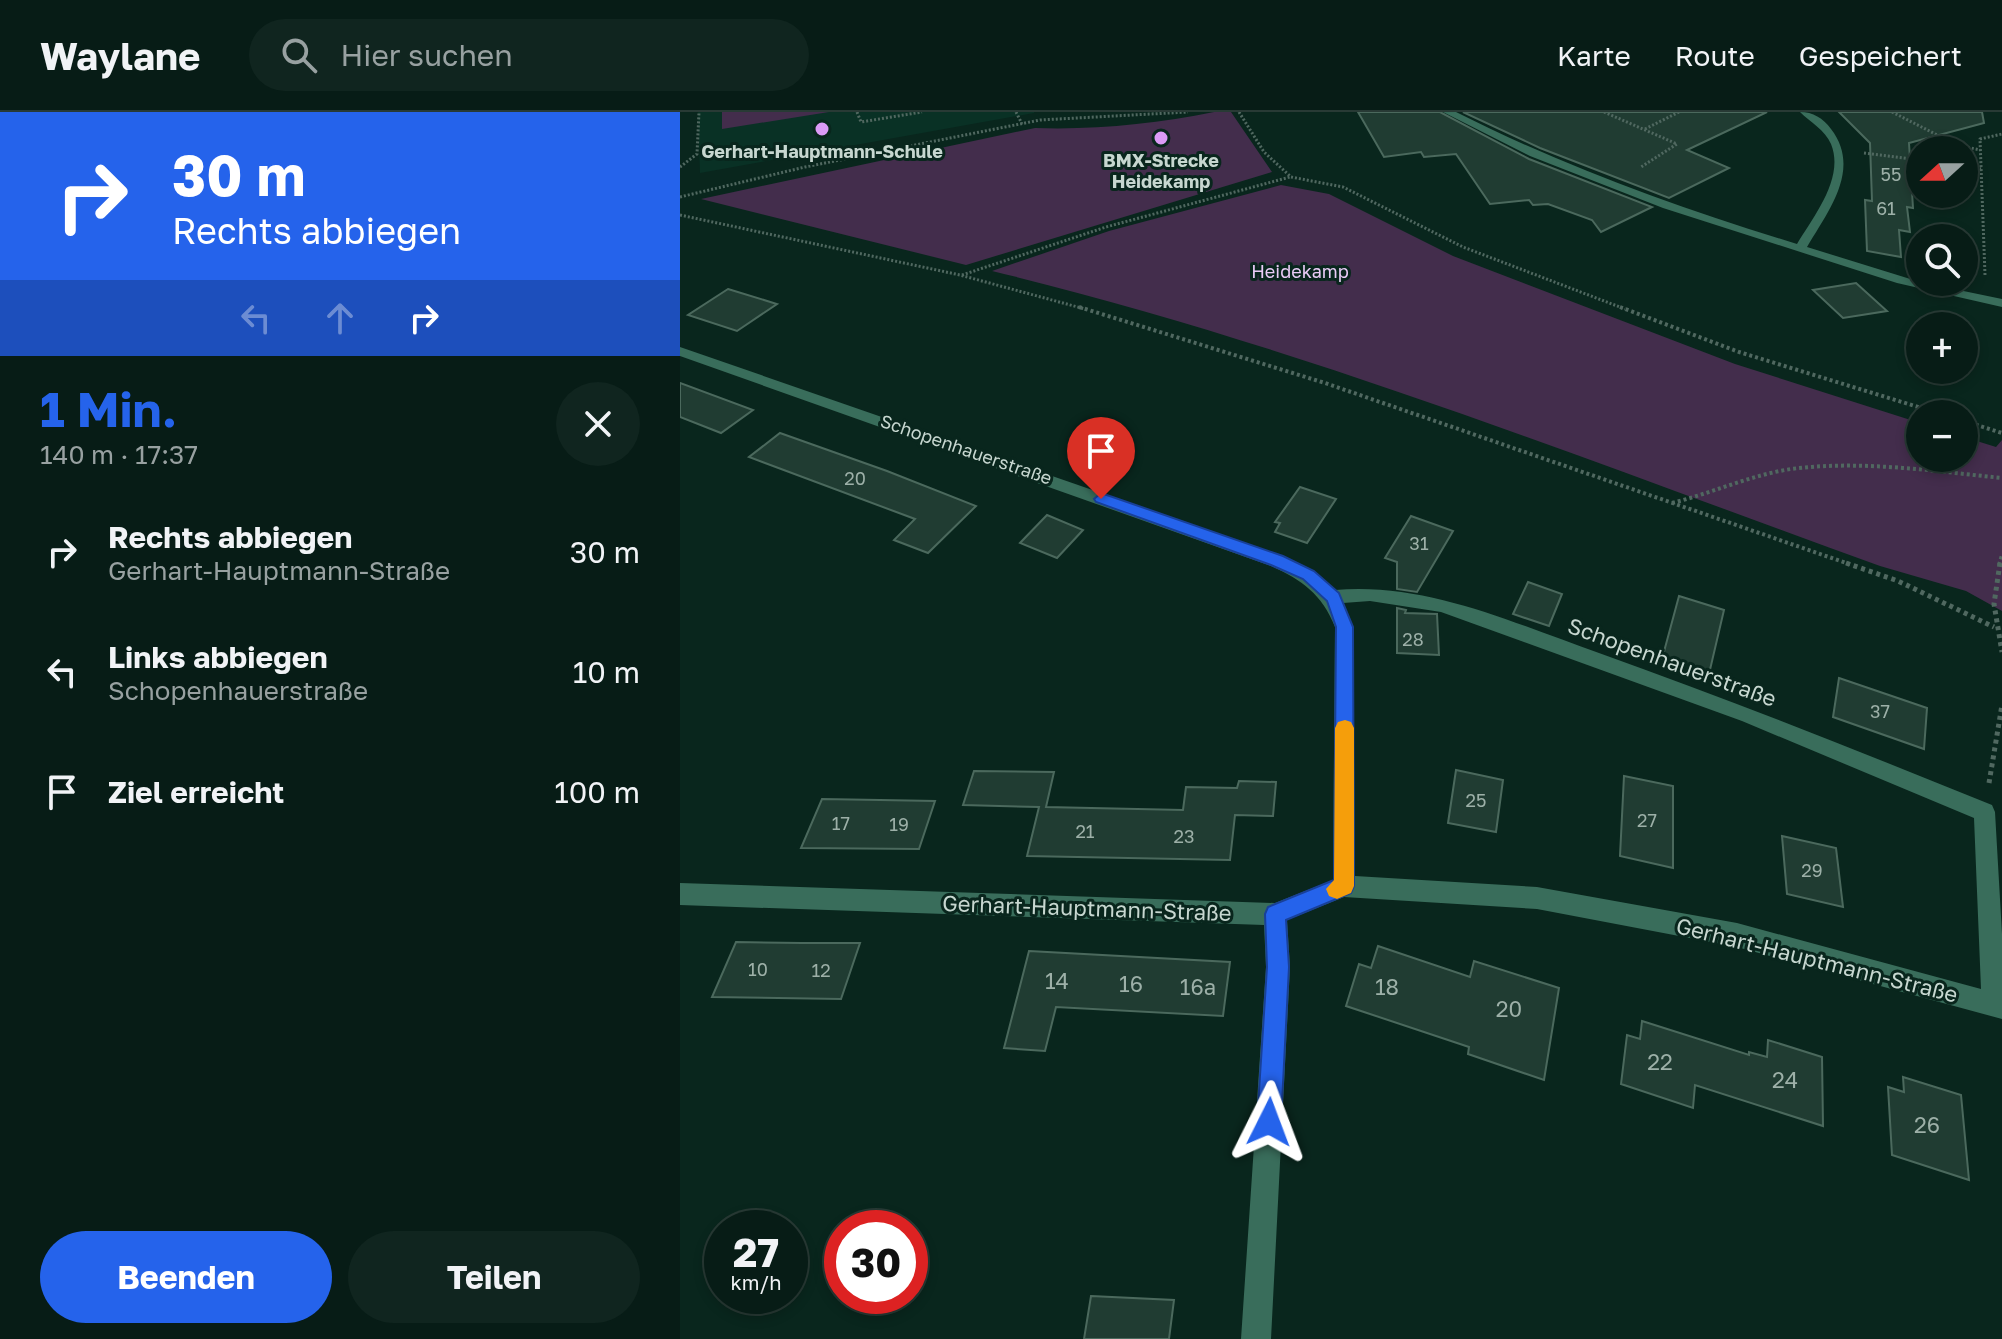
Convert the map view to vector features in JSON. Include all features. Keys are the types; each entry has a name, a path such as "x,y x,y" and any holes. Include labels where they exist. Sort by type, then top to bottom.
{"street":[{"path":"1448,112 1596,181 1670,209 1943,291 2002,303"},
{"path":"1800,249 1841,174 1842,160 1834,137 1805,112"},
{"name":"Schopenhauerstraße","path":"680,351 1277,561 1308,575 1334,597 1370,594 1442,605 1749,715 1984,812"},
{"path":"1334,597 1344,627 1344,886"},
{"path":"1984,812 1998,1006"},
{"name":"Gerhart-Hauptmann-Straße","path":"680,894 1275,914 1344,886 1552,900 1737,935 1998,1006"},
{"path":"1256,1339 1278,967 1275,914"}],"path":[{"path":"680,167 697,154 699,112"},
{"path":"857,112 861,122 922,112"},
{"path":"1016,112 1022,124"},
{"path":"680,197 805,167 1022,124 1188,112"},
{"path":"1239,112 1264,152 1291,177"},
{"path":"1604,112 1677,144 1632,172"},
{"path":"1645,129 1679,112"},
{"path":"1892,112 1957,145 1980,150"},
{"path":"1986,300 1980,139 2002,134"},
{"path":"1839,151 1906,158"},
{"path":"960,275 1106,227 1291,177 1343,187 1463,247 1739,352 1906,403"},
{"path":"680,215 960,275 1076,306 1325,383 1898,581 1994,627"},
{"path":"1978,425 2002,433"},
{"path":"1672,503 1788,470 1813,468 1901,470 2002,478"},
{"path":"2002,555 1992,589 1994,627 2002,652"},
{"path":"1984,812 2002,705"}],"shaded area":[{"name":"Gerhart-Hauptmann-Schule","path":"698,112 1034,112 1034,113 700,173"}],"green space":[{"path":"722,112 829,112 722,129"},
{"path":"1231,112 1272,172 966,265 701,199 1035,128 1125,125"},
{"name":"Heidekamp","path":"1281,185 1329,194 1453,256 1735,364 1906,419 1906,472 1978,472 1978,441 1996,447 2002,440 2002,611 1966,591 1880,566 1329,368 1105,300 992,271 1109,231"}],"building":[{"path":"1358,112 1440,112 1529,159 1652,207 1601,232 1592,220 1548,204 1533,205 1529,200 1490,204 1456,154 1424,157 1421,152 1384,157"},
{"path":"1463,112 1767,112 1687,150 1729,168 1669,198 1540,148"},
{"path":"1839,112 1982,112 1984,123 1935,136 1906,136 1906,208 1909,224 1906,224 1906,231 1899,230 1901,257 1867,251 1865,200 1872,201 1870,143"},
{"path":"1856,283 1887,311 1843,318 1813,290"},
{"path":"728,289 777,304 737,331 688,315"},
{"path":"680,383 753,410 721,433 680,417"},
{"path":"780,433 976,506 928,553 894,540 915,519 749,457"},
{"path":"1300,487 1336,499 1307,543 1275,532 1280,523 1275,522"},
{"path":"1047,515 1083,530 1057,558 1020,543"},
{"path":"1411,516 1453,531 1417,592 1397,589 1397,562 1385,558"},
{"path":"1528,582 1562,594 1549,626 1513,614"},
{"path":"1679,596 1724,610 1709,674 1662,659"},
{"path":"1397,608 1406,610 1405,613 1437,614 1439,655 1397,653"},
{"path":"1839,678 1927,708 1924,749 1833,717"},
{"path":"1456,770 1503,780 1496,832 1448,823"},
{"path":"974,771 1054,772 1046,807 1183,810 1186,787 1237,788 1239,781 1276,782 1273,816 1235,815 1230,860 1027,856 1039,807 963,805"},
{"path":"1624,776 1673,786 1673,868 1620,856"},
{"path":"822,799 935,801 919,849 801,848"},
{"path":"1782,836 1836,848 1843,907 1787,894"},
{"path":"736,942 860,943 841,999 712,997"},
{"path":"1378,946 1470,977 1474,961 1559,988 1544,1080 1468,1054 1469,1047 1346,1006 1359,964 1371,968"},
{"path":"1029,951 1230,962 1223,1016 1056,1007 1045,1051 1004,1048"},
{"path":"1642,1021 1749,1055 1749,1052 1767,1057 1768,1040 1822,1057 1823,1126 1695,1085 1693,1108 1621,1084 1627,1035 1640,1039"},
{"path":"1903,1077 1961,1095 1969,1180 1892,1155 1888,1087 1904,1092"},
{"path":"1091,1296 1174,1300 1169,1339 1084,1339"}],"slow traffic":[{"path":"1337,889 1344,886 1345,728"}],"place":[{"name":"Gerhart-Hauptmann-Schule","path":"822,129"},
{"name":"BMX-Strecke Heidekamp","path":"1161,138"}],"route":[{"path":"1101,499 1277,561 1308,575 1334,597 1344,627 1344,886 1275,914 1278,967 1269,1122"}]}
